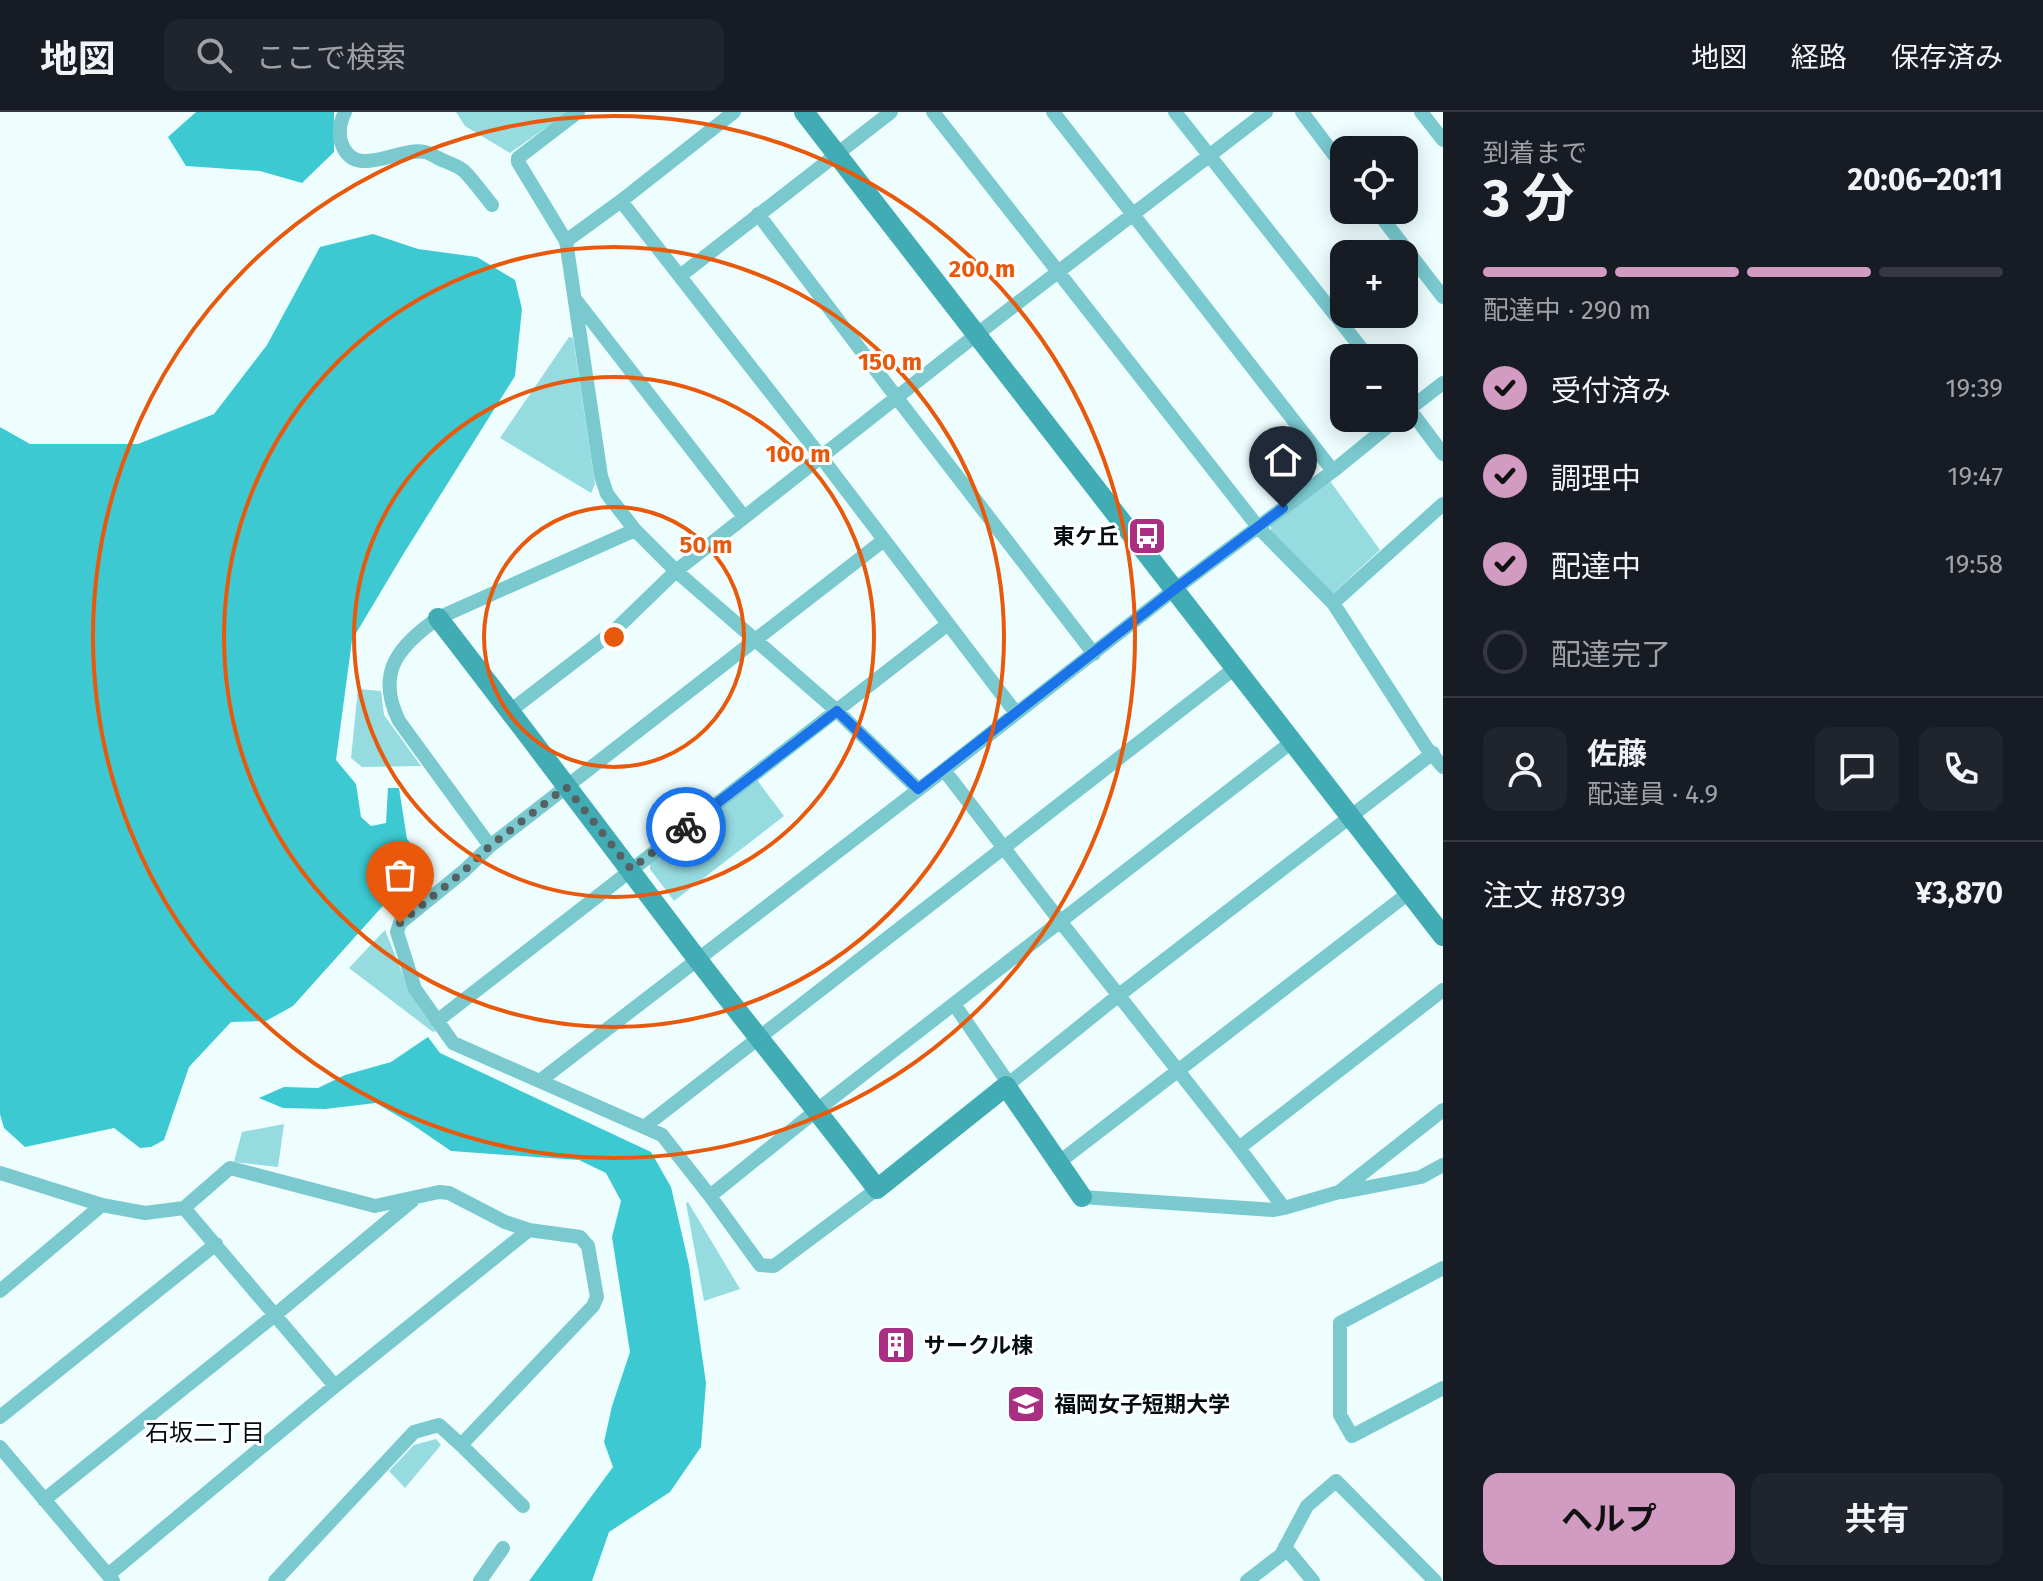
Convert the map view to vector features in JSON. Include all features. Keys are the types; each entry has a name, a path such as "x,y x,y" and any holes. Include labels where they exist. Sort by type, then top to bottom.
{"street":[{"path":"345,112 339,127 341,140 345,151 353,158 372,162 399,153 426,152 463,170 492,205"},
{"path":"578,112 518,158 518,162 566,241 601,476 607,494 635,530 676,571 837,711 918,789"},
{"path":"566,241 734,112"},
{"path":"804,112 1443,936"},
{"path":"680,276 891,112"},
{"path":"933,112 1258,527 1333,603 1426,747 1443,767"},
{"path":"1053,112 1333,471"},
{"path":"1175,112 1358,344"},
{"path":"510,711 614,631 676,571 744,517 1266,112"},
{"path":"1302,112 1330,149"},
{"path":"1421,112 1443,140"},
{"path":"621,201 1016,713"},
{"path":"758,214 1094,654"},
{"path":"1387,224 1443,297"},
{"path":"573,296 744,517"},
{"path":"1418,400 1443,383"},
{"path":"1418,426 1443,454"},
{"path":"541,1080 1175,589 1333,471 1378,432"},
{"path":"1333,603 1443,504"},
{"path":"490,846 391,706 389,678 396,656 438,618 635,530"},
{"path":"884,540 490,846 397,927 397,938 415,989 453,1043 662,1135 760,1265 774,1266 877,1189 1119,995 1433,753"},
{"path":"438,618 877,1189"},
{"path":"437,1021 948,624"},
{"path":"644,1127 1235,668"},
{"path":"710,1196 1293,741"},
{"path":"944,770 1284,1208"},
{"path":"1058,1163 1410,892"},
{"path":"1239,1148 1443,990"},
{"path":"954,1004 1082,1197 1274,1210 1339,1192 1421,1177 1443,1165"},
{"path":"1339,1192 1443,1110"},
{"path":"0,1173 102,1205 145,1213 184,1208 230,1168 375,1206 439,1192 449,1193 505,1222 529,1230 580,1237 588,1246 596,1302 461,1445"},
{"path":"44,1500 275,1315 416,1197"},
{"path":"0,1291 102,1205"},
{"path":"184,1208 335,1386"},
{"path":"0,1447 110,1578 335,1386 529,1230"},
{"path":"0,1417 216,1244"},
{"path":"1443,1268 1340,1323 1340,1415 1352,1436 1443,1388"},
{"path":"275,1581 414,1432 439,1425 523,1506"},
{"path":"1247,1581 1281,1555 1307,1506 1336,1481 1435,1581"},
{"path":"1285,1547 1313,1581"},
{"path":"480,1581 503,1548"}],"shaded area":[{"path":"196,112 334,112 334,152 302,183 260,171 186,166 168,137"},
{"path":"456,112 568,112 510,153 465,126"},
{"path":"373,234 418,249 477,257 515,280 522,309 515,376 352,640 336,760 356,784 361,817 371,826 386,823 388,788 399,788 407,839 418,852 398,889 293,1006 266,1021 231,1022 189,1067 164,1140 151,1147 140,1148 114,1128 25,1147 4,1128 0,1114 0,427 30,444 138,444 214,414 267,345 320,247"},
{"path":"569,337 573,338 595,484 591,493 500,438"},
{"path":"1330,481 1380,550 1332,594 1271,532 1271,522"},
{"path":"358,689 381,691 384,715 421,766 362,767 351,758"},
{"path":"757,780 784,816 674,901 650,869 650,862"},
{"path":"385,930 411,995 436,1031 433,1032 349,968"},
{"path":"428,1037 440,1053 651,1152 671,1187 689,1265 706,1383 701,1447 670,1492 609,1532 592,1581 529,1581 613,1467 604,1442 630,1352 612,1237 621,1201 606,1173 579,1160 451,1151 376,1103 325,1109 283,1108 259,1098 284,1087 318,1088 345,1075 391,1062"},
{"path":"284,1124 278,1167 234,1162 242,1132"},
{"path":"688,1202 740,1289 704,1301"},
{"path":"436,1439 441,1445 405,1488 389,1471 414,1445"}],"way so far":[{"path":"400,923 490,846 566,787 631,869 686,827"}],"place":[{"name":"東ケ丘","path":"1147,536"},
{"name":"サークル棟","path":"896,1345"},
{"name":"福岡女子短期大学","path":"1026,1404"}],"district":[{"name":"石坂二丁目","path":"205,1433"}],"route":[{"path":"686,827 837,711 918,789 1283,508"}]}
